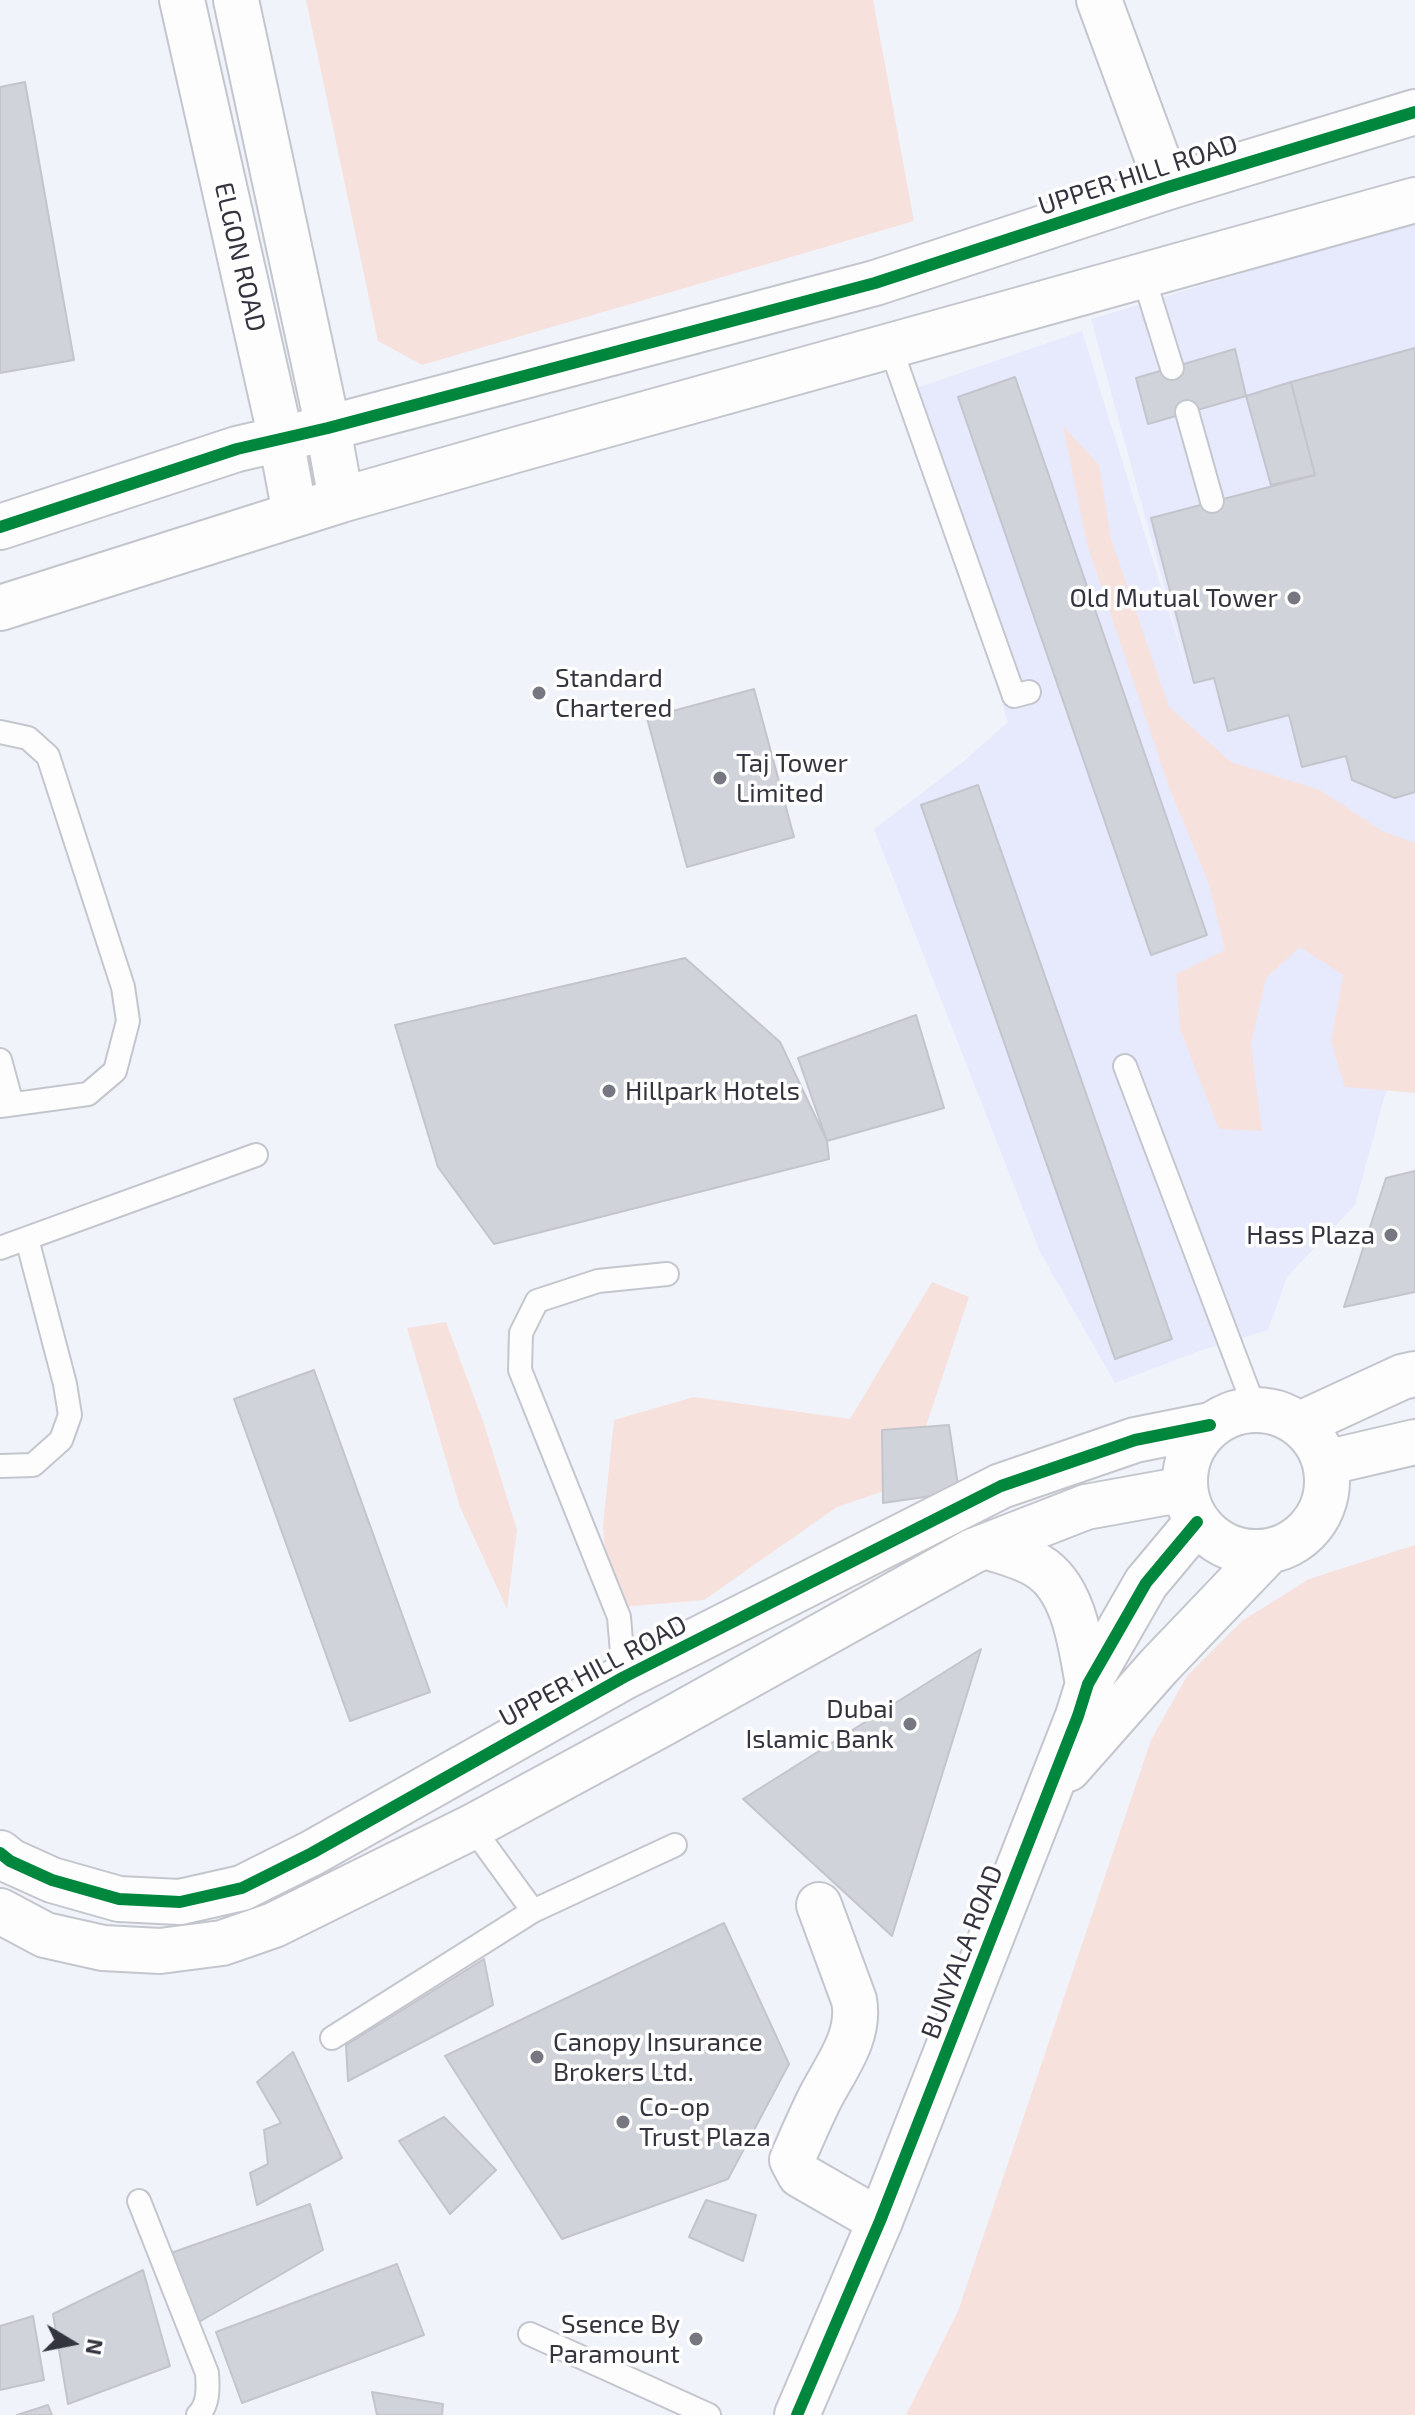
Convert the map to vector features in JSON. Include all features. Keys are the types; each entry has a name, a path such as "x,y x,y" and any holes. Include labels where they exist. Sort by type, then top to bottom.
{"street":[{"name":"ELGON ROAD","path":"182,0 281,439 295,514"},
{"name":"ELGON ROAD","path":"236,0 341,500"},
{"path":"1100,0 1168,187"},
{"name":"UPPER HILL ROAD","path":"0,527 237,449 328,428 875,283 1168,187 1415,112"},
{"path":"0,608 341,500 1415,200"},
{"path":"1300,1424 1402,1377 1415,1374"},
{"path":"1255,1409 1279,1413 1300,1424 1315,1442 1325,1463 1327,1487 1321,1510 1309,1529 1290,1544 1268,1552 1247,1552 1228,1547 1211,1536 1191,1505 1186,1465 1195,1443 1210,1425 1232,1413 1255,1409"},
{"name":"UPPER HILL ROAD","path":"0,1853 10,1861 52,1880 119,1899 180,1902 242,1888 312,1853 624,1677 1001,1486 1135,1440 1210,1425"},
{"path":"1325,1463 1415,1442"},
{"path":"0,1911 45,1935 103,1948 160,1951 222,1943 274,1925 472,1827 986,1546 1086,1507 1191,1505"},
{"name":"BUNYALA ROAD","path":"797,2415 880,2221 1088,1684 1191,1505"},
{"path":"986,1546 1041,1567 1066,1597 1078,1632 1088,1684"},
{"name":"BUNYALA ROAD","path":"1048,1792 1159,1666 1268,1552"},
{"path":"819,1905 857,2014 846,2053 820,2098 792,2160 800,2175 880,2221"}],"lane":[{"path":"1143,275 1172,368"},
{"path":"890,346 1014,696 1029,692"},
{"path":"1187,412 1212,501"},
{"path":"0,732 28,738 48,756 123,987 128,1021 115,1071 88,1094 6,1105 0,1060"},
{"path":"1125,1066 1255,1409"},
{"path":"0,1248 256,1155"},
{"path":"0,1466 33,1465 61,1440 70,1415 65,1384 27,1239"},
{"path":"624,1677 619,1617 520,1370 521,1333 537,1301 598,1281 667,1274"},
{"path":"472,1827 533,1911"},
{"path":"332,2038 533,1911 675,1845"},
{"path":"139,2201 207,2373 208,2392 204,2410 198,2415"},
{"path":"530,2334 709,2415"}],"shaded area":[{"path":"306,0 873,0 914,221 422,365 378,341"},
{"path":"1415,221 1415,1035 1384,1098 1355,1205 1287,1277 1268,1330 1199,1351 1115,1383 1040,1252 874,829 964,761 1008,722 908,391 1082,331 1189,677 1091,319"},
{"path":"1063,426 1099,465 1111,539 1169,707 1231,762 1320,790 1384,832 1415,843 1415,1093 1345,1087 1331,1042 1343,975 1300,947 1266,978 1251,1044 1262,1131 1219,1129 1180,1029 1176,974 1225,950 1209,884 1169,787 1087,544"},
{"path":"932,1282 969,1297 925,1429 952,1468 837,1507 704,1600 609,1608 603,1526 614,1420 694,1397 850,1419"},
{"path":"446,1322 483,1421 517,1530 507,1609 460,1507 407,1328"},
{"path":"1415,1545 1415,2415 906,2415 958,2311 1151,1740 1187,1676 1242,1621 1309,1579"}],"building":[{"path":"25,82 74,360 0,373 0,87"},
{"name":"Old Mutual Tower","path":"1415,348 1415,792 1395,798 1352,780 1346,756 1302,767 1289,715 1228,731 1214,678 1194,683 1151,518 1315,475 1291,382"},
{"path":"1235,349 1246,396 1148,424 1136,378"},
{"path":"1015,377 1207,935 1151,955 958,397"},
{"path":"1291,382 1315,475 1271,485 1246,396"},
{"name":"Taj Tower Limited","path":"754,689 794,837 687,867 647,718"},
{"path":"978,785 1172,1339 1115,1359 921,805"},
{"name":"Hillpark Hotels","path":"685,958 780,1042 827,1141 829,1159 494,1244 438,1167 395,1025"},
{"path":"916,1015 944,1108 827,1141 798,1058"},
{"name":"Hass Plaza","path":"1415,1171 1415,1292 1344,1307 1386,1178"},
{"path":"314,1370 430,1692 350,1721 234,1399"},
{"path":"949,1425 959,1492 883,1503 882,1430"},
{"name":"Dubai Islamic Bank","path":"981,1649 892,1936 743,1799"},
{"name":"Co-op Trust Plaza","path":"724,1923 789,2064 728,2179 562,2239 445,2056"},
{"path":"484,1959 493,2005 348,2081 346,2045"},
{"path":"293,2052 342,2158 257,2205 250,2173 268,2164 264,2130 281,2123 257,2082"},
{"path":"444,2117 496,2170 450,2214 399,2141"},
{"path":"706,2200 756,2215 743,2261 689,2237"},
{"path":"310,2204 323,2250 199,2322 171,2253"},
{"path":"397,2264 424,2335 242,2403 216,2332"},
{"path":"143,2270 170,2366 68,2404 53,2314"},
{"path":"33,2316 44,2380 0,2390 0,2326"},
{"path":"372,2392 443,2404 442,2415 377,2415"},
{"path":"48,2405 52,2415 17,2415"}],"cycle path":[{"path":"0,527 237,449 328,428 875,283 1168,187 1415,112"},
{"path":"0,1853 10,1861 52,1880 119,1899 180,1902 242,1888 312,1853 624,1677 1001,1486 1135,1440 1210,1425"},
{"path":"797,2415 880,2221 1088,1684 1146,1583 1197,1522"}],"place":[{"name":"Old Mutual Tower","path":"1294,598"},
{"name":"Standard Chartered","path":"539,693"},
{"name":"Taj Tower Limited","path":"720,778"},
{"name":"Hillpark Hotels","path":"609,1091"},
{"name":"Hass Plaza","path":"1391,1235"},
{"name":"Dubai Islamic Bank","path":"910,1724"},
{"name":"Canopy Insurance Brokers Ltd.","path":"537,2057"},
{"name":"Co-op Trust Plaza","path":"623,2122"},
{"name":"Ssence By Paramount","path":"696,2339"}]}
